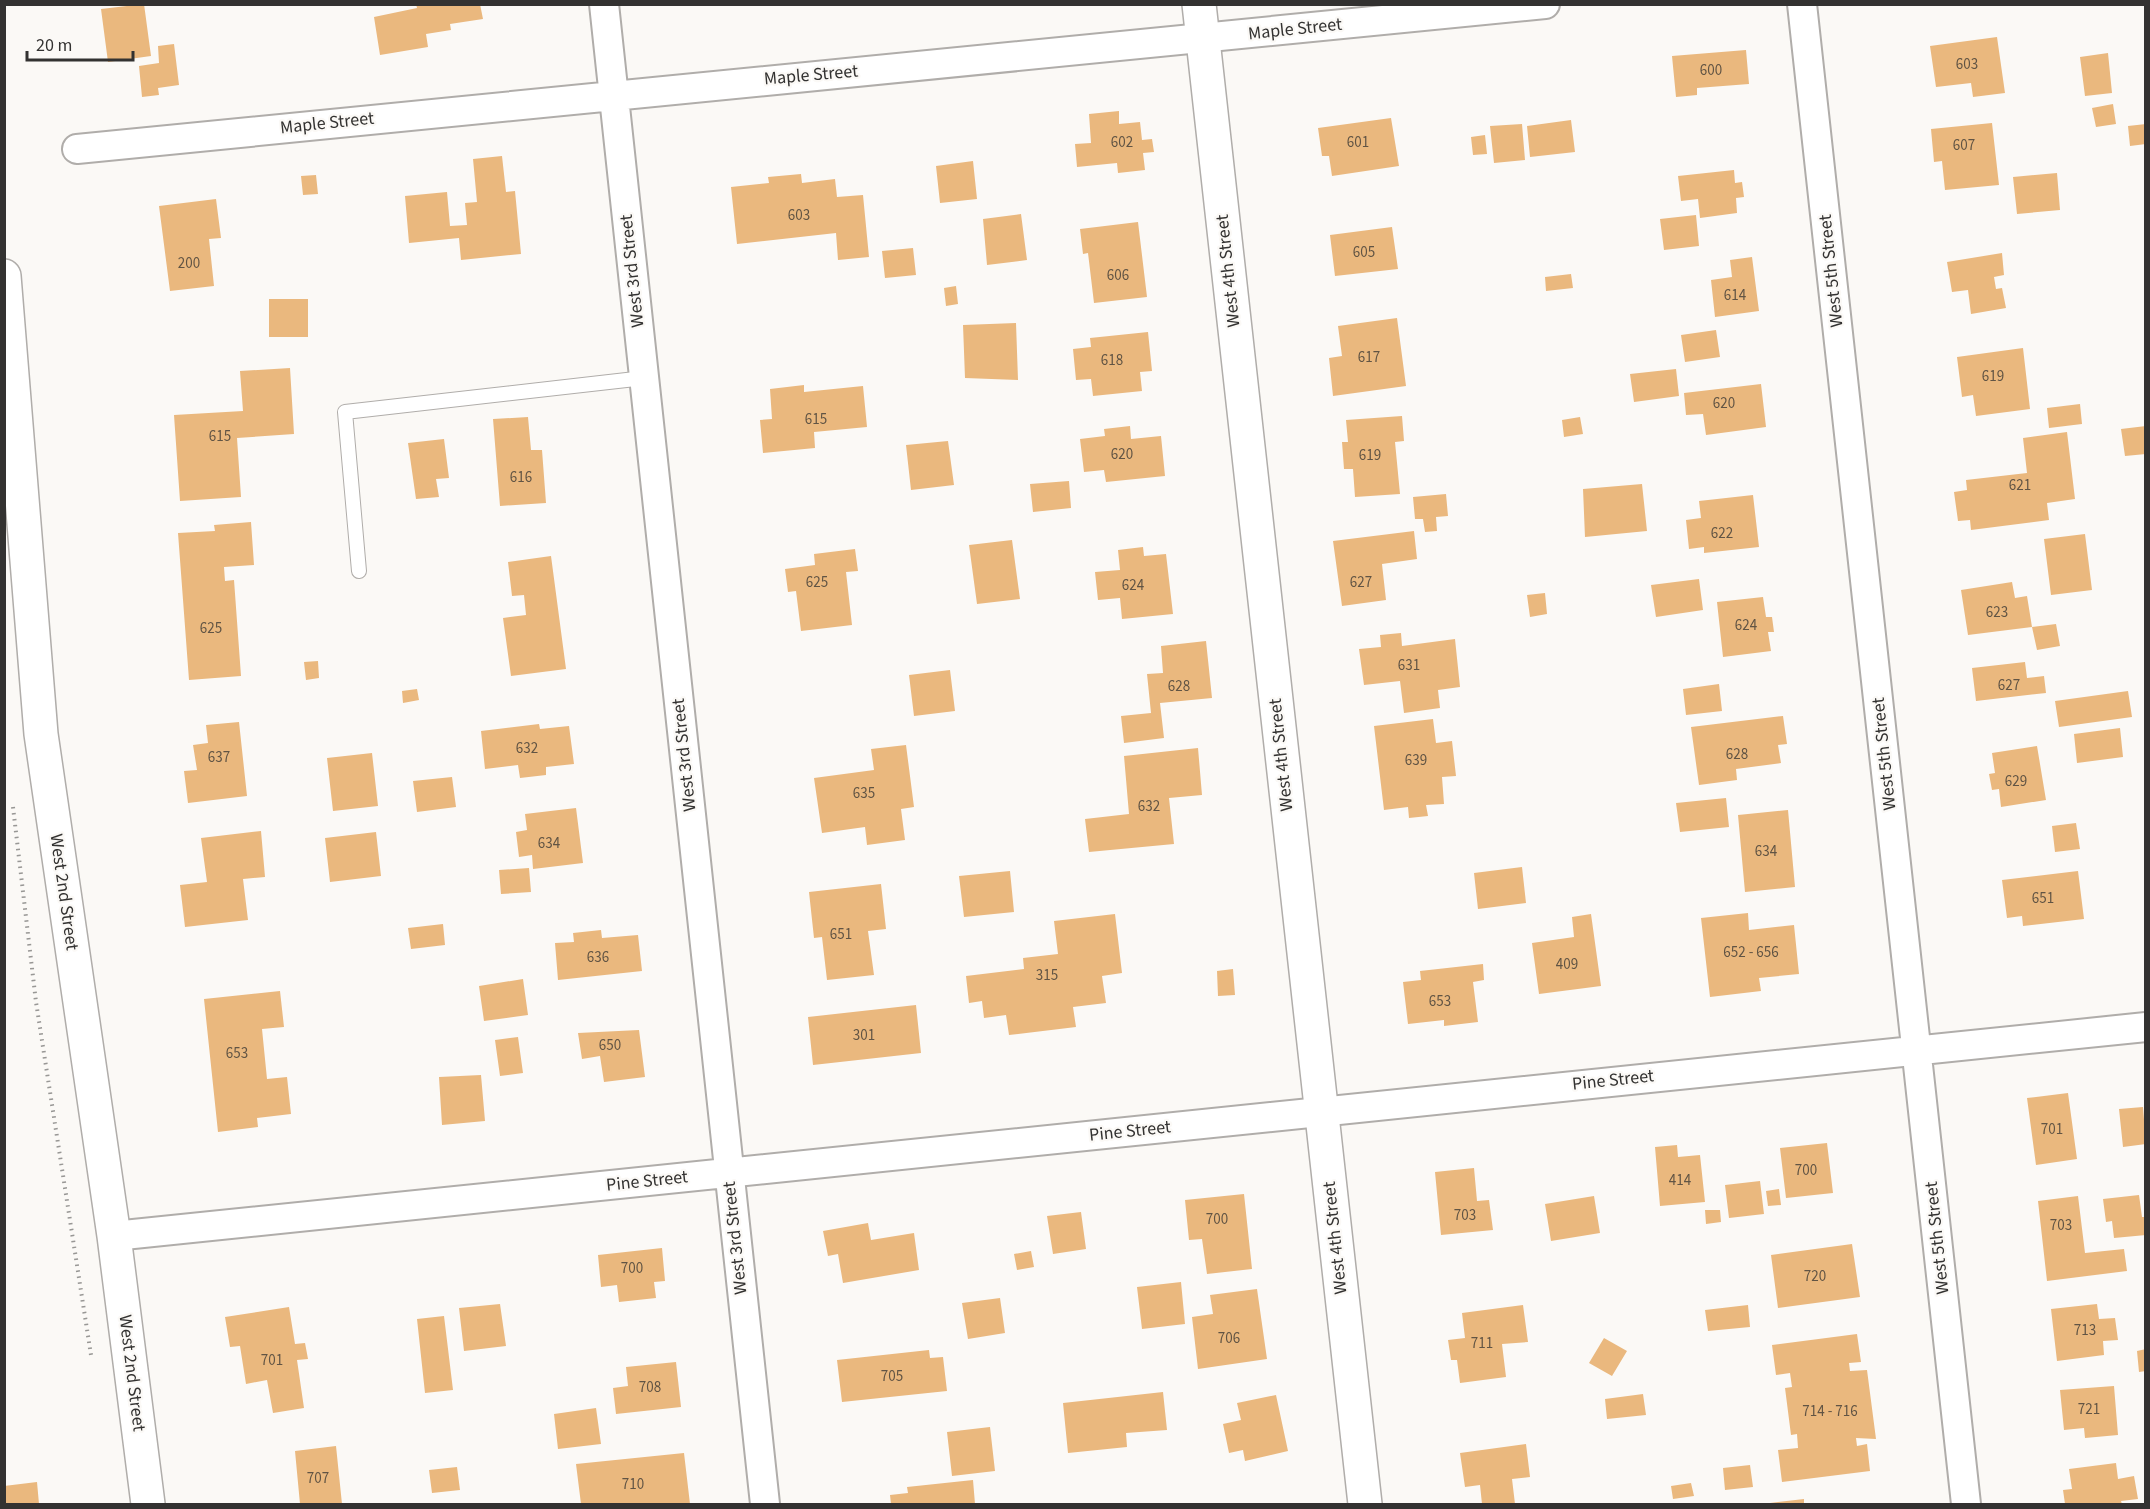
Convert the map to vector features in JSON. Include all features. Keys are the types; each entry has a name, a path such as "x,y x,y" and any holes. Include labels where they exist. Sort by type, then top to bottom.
{"street":[{"name":"West 3rd Street","path":"604,4 765,1504"},
{"name":"West 4th Street","path":"1198,4 1365,1504"},
{"name":"Maple Street","path":"77,149 613,94 1545,4"},
{"name":"West 5th Street","path":"1802,4 1966,1504"},
{"name":"West 2nd Street","path":"4,276 41,734 114,1236 148,1504"},
{"name":"Pine Street","path":"114,1236 1916,1048 2145,1027"}],"lane":[{"path":"359,571 345,412 644,378"}],"path":[{"path":"13,804 36,1002 92,1364"}],"building":[{"path":"144,4 151,56 108,62 101,9"},
{"path":"416,4 480,4 483,19 450,24 451,30 426,34 428,47 380,55 374,17 417,8"},
{"path":"1997,37 2005,93 1973,97 1971,83 1936,87 1930,46"},
{"path":"174,44 179,85 158,88 159,95 142,97 139,66 159,63 158,46"},
{"path":"1746,50 1749,84 1697,88 1697,95 1676,97 1672,56"},
{"path":"2108,53 2112,93 2085,96 2080,57"},
{"path":"2113,104 2116,124 2096,127 2092,108"},
{"path":"1119,111 1119,124 1140,122 1142,140 1152,139 1154,152 1143,153 1145,170 1118,173 1117,163 1077,167 1075,144 1091,143 1089,114"},
{"path":"1391,118 1399,166 1332,176 1329,156 1322,156 1318,128"},
{"path":"1571,120 1575,152 1530,157 1527,126"},
{"path":"1992,123 1999,185 1945,190 1942,161 1934,162 1931,129"},
{"path":"1522,124 1525,160 1494,163 1490,126"},
{"path":"2146,124 2146,144 2130,146 2128,126"},
{"path":"1485,135 1487,154 1473,155 1471,137"},
{"path":"502,156 506,192 515,191 521,254 461,260 459,238 409,243 405,196 447,192 450,226 467,225 465,203 477,202 473,159"},
{"path":"973,161 977,199 940,203 936,166"},
{"path":"1734,170 1735,183 1742,182 1744,197 1736,198 1737,213 1700,218 1698,199 1681,201 1678,176"},
{"path":"2057,173 2060,210 2017,214 2013,177"},
{"path":"801,174 802,183 835,179 837,197 863,195 869,257 838,260 836,233 737,244 731,187 769,183 768,177"},
{"path":"316,175 318,194 303,195 301,176"},
{"path":"216,199 221,238 209,239 214,286 170,291 159,206"},
{"path":"1021,214 1027,260 987,265 983,219"},
{"path":"1696,215 1699,246 1664,250 1660,219"},
{"path":"1138,222 1147,297 1094,303 1088,253 1083,254 1080,229"},
{"path":"1392,227 1398,269 1335,276 1330,235"},
{"path":"913,248 916,275 885,278 882,251"},
{"path":"2002,253 2004,275 1994,277 1996,289 2002,288 2006,308 1971,314 1968,290 1952,292 1947,262"},
{"path":"1752,257 1759,311 1715,317 1711,280 1732,277 1730,260"},
{"path":"1571,274 1573,288 1546,291 1545,277"},
{"path":"956,286 958,304 946,306 944,288"},
{"path":"269,299 308,299 308,337 269,337"},
{"path":"1397,318 1406,386 1333,396 1329,358 1342,356 1338,326"},
{"path":"1016,323 1018,380 965,378 963,325"},
{"path":"1716,330 1720,357 1685,362 1681,335"},
{"path":"1148,332 1152,371 1140,372 1142,391 1093,396 1091,379 1076,380 1073,349 1091,347 1090,338"},
{"path":"2023,348 2030,409 1976,416 1973,395 1962,397 1957,357"},
{"path":"290,368 294,434 237,438 241,497 180,501 174,415 243,411 240,371"},
{"path":"1676,369 1679,396 1634,402 1630,374"},
{"path":"1761,384 1766,427 1706,435 1703,414 1686,415 1684,393"},
{"path":"804,385 804,392 863,386 867,427 814,432 815,448 763,453 760,420 772,419 770,389"},
{"path":"2080,404 2082,424 2049,428 2047,408"},
{"path":"1402,416 1404,441 1395,442 1400,494 1355,497 1353,469 1344,469 1342,442 1348,442 1346,420"},
{"path":"528,417 531,450 542,450 546,503 500,506 493,419"},
{"path":"1580,417 1583,434 1564,437 1562,420"},
{"path":"1130,426 1131,439 1161,436 1165,476 1106,482 1104,470 1084,472 1080,439 1105,436 1104,429"},
{"path":"2146,426 2146,454 2125,456 2121,429"},
{"path":"2067,432 2075,499 2047,503 2049,520 1971,530 1970,520 1958,521 1954,492 1967,490 1966,480 2027,473 2023,438"},
{"path":"444,439 449,478 436,479 439,497 416,499 408,443"},
{"path":"948,441 954,485 911,490 906,445"},
{"path":"1069,481 1071,508 1033,512 1030,484"},
{"path":"1642,484 1647,531 1585,537 1583,489"},
{"path":"1446,494 1448,516 1436,517 1437,531 1425,532 1423,519 1415,519 1413,497"},
{"path":"1753,495 1759,547 1704,553 1704,547 1689,549 1686,520 1701,518 1699,501"},
{"path":"251,522 254,565 224,567 225,581 234,580 241,676 189,680 178,533 215,531 214,525"},
{"path":"1414,531 1417,559 1382,564 1386,600 1342,606 1333,541"},
{"path":"2085,534 2092,590 2051,595 2044,539"},
{"path":"1012,540 1020,599 977,604 969,545"},
{"path":"1143,547 1144,556 1166,554 1173,614 1122,619 1120,598 1098,600 1095,572 1120,570 1118,550"},
{"path":"855,549 858,571 846,572 852,625 801,631 796,591 788,592 785,569 815,565 814,554"},
{"path":"551,556 566,669 511,676 503,618 526,615 524,595 512,596 508,562"},
{"path":"1699,579 1703,610 1656,617 1651,585"},
{"path":"2012,582 2015,598 2027,596 2032,627 1968,635 1961,590"},
{"path":"1545,593 1547,614 1530,617 1527,595"},
{"path":"1763,597 1766,617 1772,617 1774,632 1768,632 1771,651 1723,657 1717,602"},
{"path":"2056,624 2060,646 2037,650 2032,627"},
{"path":"1401,633 1402,646 1455,639 1460,687 1438,690 1440,708 1404,713 1400,681 1364,685 1359,649 1381,647 1380,635"},
{"path":"1206,641 1212,698 1160,703 1164,738 1124,743 1121,716 1151,713 1147,674 1163,673 1161,646"},
{"path":"318,661 319,678 306,680 304,662"},
{"path":"2025,662 2027,678 2044,676 2046,693 1976,701 1972,668"},
{"path":"950,670 955,711 914,716 909,675"},
{"path":"1719,684 1722,711 1686,715 1683,689"},
{"path":"417,689 419,700 403,703 402,691"},
{"path":"2128,691 2132,717 2059,727 2055,701"},
{"path":"1783,716 1787,744 1778,745 1781,763 1736,769 1737,780 1699,785 1691,727"},
{"path":"1433,719 1436,743 1452,741 1456,776 1442,777 1444,804 1426,805 1428,816 1409,818 1408,807 1384,810 1374,726"},
{"path":"239,722 247,796 188,803 184,771 197,770 193,745 208,743 206,725"},
{"path":"539,724 540,729 569,726 574,764 546,767 546,775 520,778 518,765 485,769 481,731"},
{"path":"2120,728 2123,757 2077,763 2074,734"},
{"path":"906,745 914,807 901,809 905,840 867,845 865,827 822,833 814,778 874,770 871,749"},
{"path":"2037,746 2046,800 2001,807 1999,789 1992,790 1989,774 1995,773 1992,753"},
{"path":"1198,748 1202,795 1169,798 1174,844 1089,852 1085,819 1129,814 1124,756"},
{"path":"372,753 378,806 333,811 327,758"},
{"path":"452,777 456,807 417,812 413,781"},
{"path":"1726,798 1729,827 1680,832 1676,803"},
{"path":"576,808 583,863 533,869 532,855 519,857 516,832 527,830 525,814"},
{"path":"1788,810 1795,887 1745,892 1738,815"},
{"path":"2076,823 2080,849 2055,852 2052,826"},
{"path":"261,831 265,877 243,879 248,920 185,927 180,885 207,882 201,838"},
{"path":"376,832 381,876 330,882 325,838"},
{"path":"1522,867 1526,903 1478,909 1474,873"},
{"path":"529,868 531,892 501,894 499,870"},
{"path":"1010,871 1014,912 964,917 959,876"},
{"path":"2078,871 2084,919 2023,926 2022,916 2007,918 2002,880"},
{"path":"881,884 886,929 868,931 874,975 827,980 822,937 814,938 809,892"},
{"path":"1748,913 1749,930 1794,925 1799,974 1759,978 1761,991 1710,997 1701,918"},
{"path":"1115,914 1122,973 1102,976 1106,1003 1073,1007 1076,1027 1009,1035 1006,1015 984,1018 982,1001 969,1003 966,976 1024,969 1023,958 1058,954 1054,921"},
{"path":"1591,914 1601,986 1539,994 1532,943 1574,937 1572,917"},
{"path":"443,924 445,945 411,949 408,928"},
{"path":"601,930 602,938 638,935 642,971 558,980 555,943 574,942 573,933"},
{"path":"1483,964 1484,980 1473,982 1478,1022 1444,1026 1444,1020 1408,1024 1403,982 1421,980 1420,971"},
{"path":"1233,969 1235,995 1218,996 1217,971"},
{"path":"523,979 528,1015 484,1021 479,986"},
{"path":"280,991 284,1027 262,1029 267,1079 287,1077 291,1114 257,1118 258,1127 218,1132 204,999"},
{"path":"916,1005 921,1053 813,1065 808,1017"},
{"path":"639,1030 645,1077 604,1082 600,1056 582,1059 578,1033"},
{"path":"518,1037 523,1073 500,1076 495,1040"},
{"path":"481,1075 485,1121 442,1125 439,1077"},
{"path":"2068,1093 2077,1159 2036,1165 2027,1098"},
{"path":"2143,1107 2146,1144 2123,1147 2119,1109"},
{"path":"1827,1143 1833,1193 1786,1198 1780,1148"},
{"path":"1677,1145 1678,1157 1700,1155 1705,1202 1660,1206 1655,1147"},
{"path":"1474,1168 1477,1201 1489,1200 1493,1230 1441,1235 1435,1172"},
{"path":"1760,1181 1764,1214 1729,1218 1725,1185"},
{"path":"1779,1189 1781,1205 1768,1206 1766,1191"},
{"path":"1244,1194 1252,1269 1207,1274 1202,1239 1189,1240 1185,1200"},
{"path":"2139,1195 2142,1217 2146,1217 2146,1235 2114,1238 2112,1221 2106,1222 2103,1199"},
{"path":"1594,1196 1600,1233 1551,1241 1545,1204"},
{"path":"2078,1196 2085,1253 2124,1249 2127,1271 2047,1281 2038,1201"},
{"path":"1705,1210 1720,1210 1721,1222 1706,1224"},
{"path":"1081,1212 1086,1249 1053,1254 1047,1216"},
{"path":"868,1223 871,1240 914,1233 919,1270 843,1283 838,1254 828,1256 823,1231"},
{"path":"1852,1244 1860,1297 1778,1308 1771,1255"},
{"path":"662,1248 665,1281 654,1282 656,1298 619,1302 617,1285 601,1287 598,1255"},
{"path":"1031,1251 1034,1267 1017,1270 1014,1254"},
{"path":"1181,1282 1185,1324 1142,1329 1137,1287"},
{"path":"1257,1289 1267,1359 1198,1369 1192,1317 1213,1314 1210,1295"},
{"path":"1000,1298 1005,1333 968,1339 962,1303"},
{"path":"500,1304 506,1346 464,1351 459,1308"},
{"path":"2097,1304 2099,1319 2115,1318 2118,1340 2103,1341 2104,1355 2057,1361 2051,1309"},
{"path":"1523,1305 1528,1342 1502,1344 1506,1377 1460,1383 1457,1360 1451,1360 1448,1340 1465,1338 1462,1313"},
{"path":"1748,1305 1750,1327 1708,1331 1705,1310"},
{"path":"289,1307 295,1344 305,1343 308,1359 297,1360 304,1408 273,1413 267,1380 246,1384 240,1346 230,1347 225,1317"},
{"path":"444,1316 453,1390 425,1393 417,1319"},
{"path":"1857,1334 1861,1362 1849,1363 1850,1371 1867,1370 1876,1439 1856,1438 1857,1446 1867,1444 1870,1471 1782,1482 1778,1450 1798,1448 1797,1434 1791,1435 1785,1388 1792,1387 1790,1373 1776,1375 1772,1345"},
{"path":"1604,1338 1627,1351 1612,1376 1589,1363"},
{"path":"2146,1349 2146,1371 2139,1372 2137,1351"},
{"path":"929,1350 930,1358 943,1357 947,1391 842,1402 837,1360"},
{"path":"676,1362 681,1407 616,1414 613,1388 628,1386 626,1367"},
{"path":"2114,1386 2118,1435 2085,1438 2084,1428 2064,1430 2060,1390"},
{"path":"1163,1392 1167,1430 1126,1433 1127,1447 1068,1453 1063,1403"},
{"path":"1643,1394 1646,1415 1607,1419 1605,1399"},
{"path":"1276,1395 1288,1451 1245,1461 1243,1450 1229,1453 1223,1424 1241,1420 1237,1403"},
{"path":"596,1408 601,1444 558,1449 554,1414"},
{"path":"990,1427 995,1471 952,1476 947,1432"},
{"path":"1526,1444 1530,1477 1512,1479 1515,1504 1482,1504 1480,1485 1465,1487 1460,1453"},
{"path":"336,1446 342,1504 300,1504 295,1451"},
{"path":"684,1453 690,1504 581,1504 576,1464"},
{"path":"2116,1463 2118,1479 2134,1476 2138,1499 2121,1501 2122,1504 2065,1504 2063,1490 2072,1489 2069,1469"},
{"path":"1750,1465 1753,1487 1725,1490 1723,1468"},
{"path":"457,1467 460,1490 432,1493 429,1470"},
{"path":"973,1480 975,1504 891,1504 890,1495 908,1493 907,1487"},
{"path":"37,1482 39,1504 4,1504 4,1486"},
{"path":"1691,1483 1694,1496 1673,1499 1671,1486"},
{"path":"1804,1499 1804,1504 1770,1504 1770,1503"}]}
